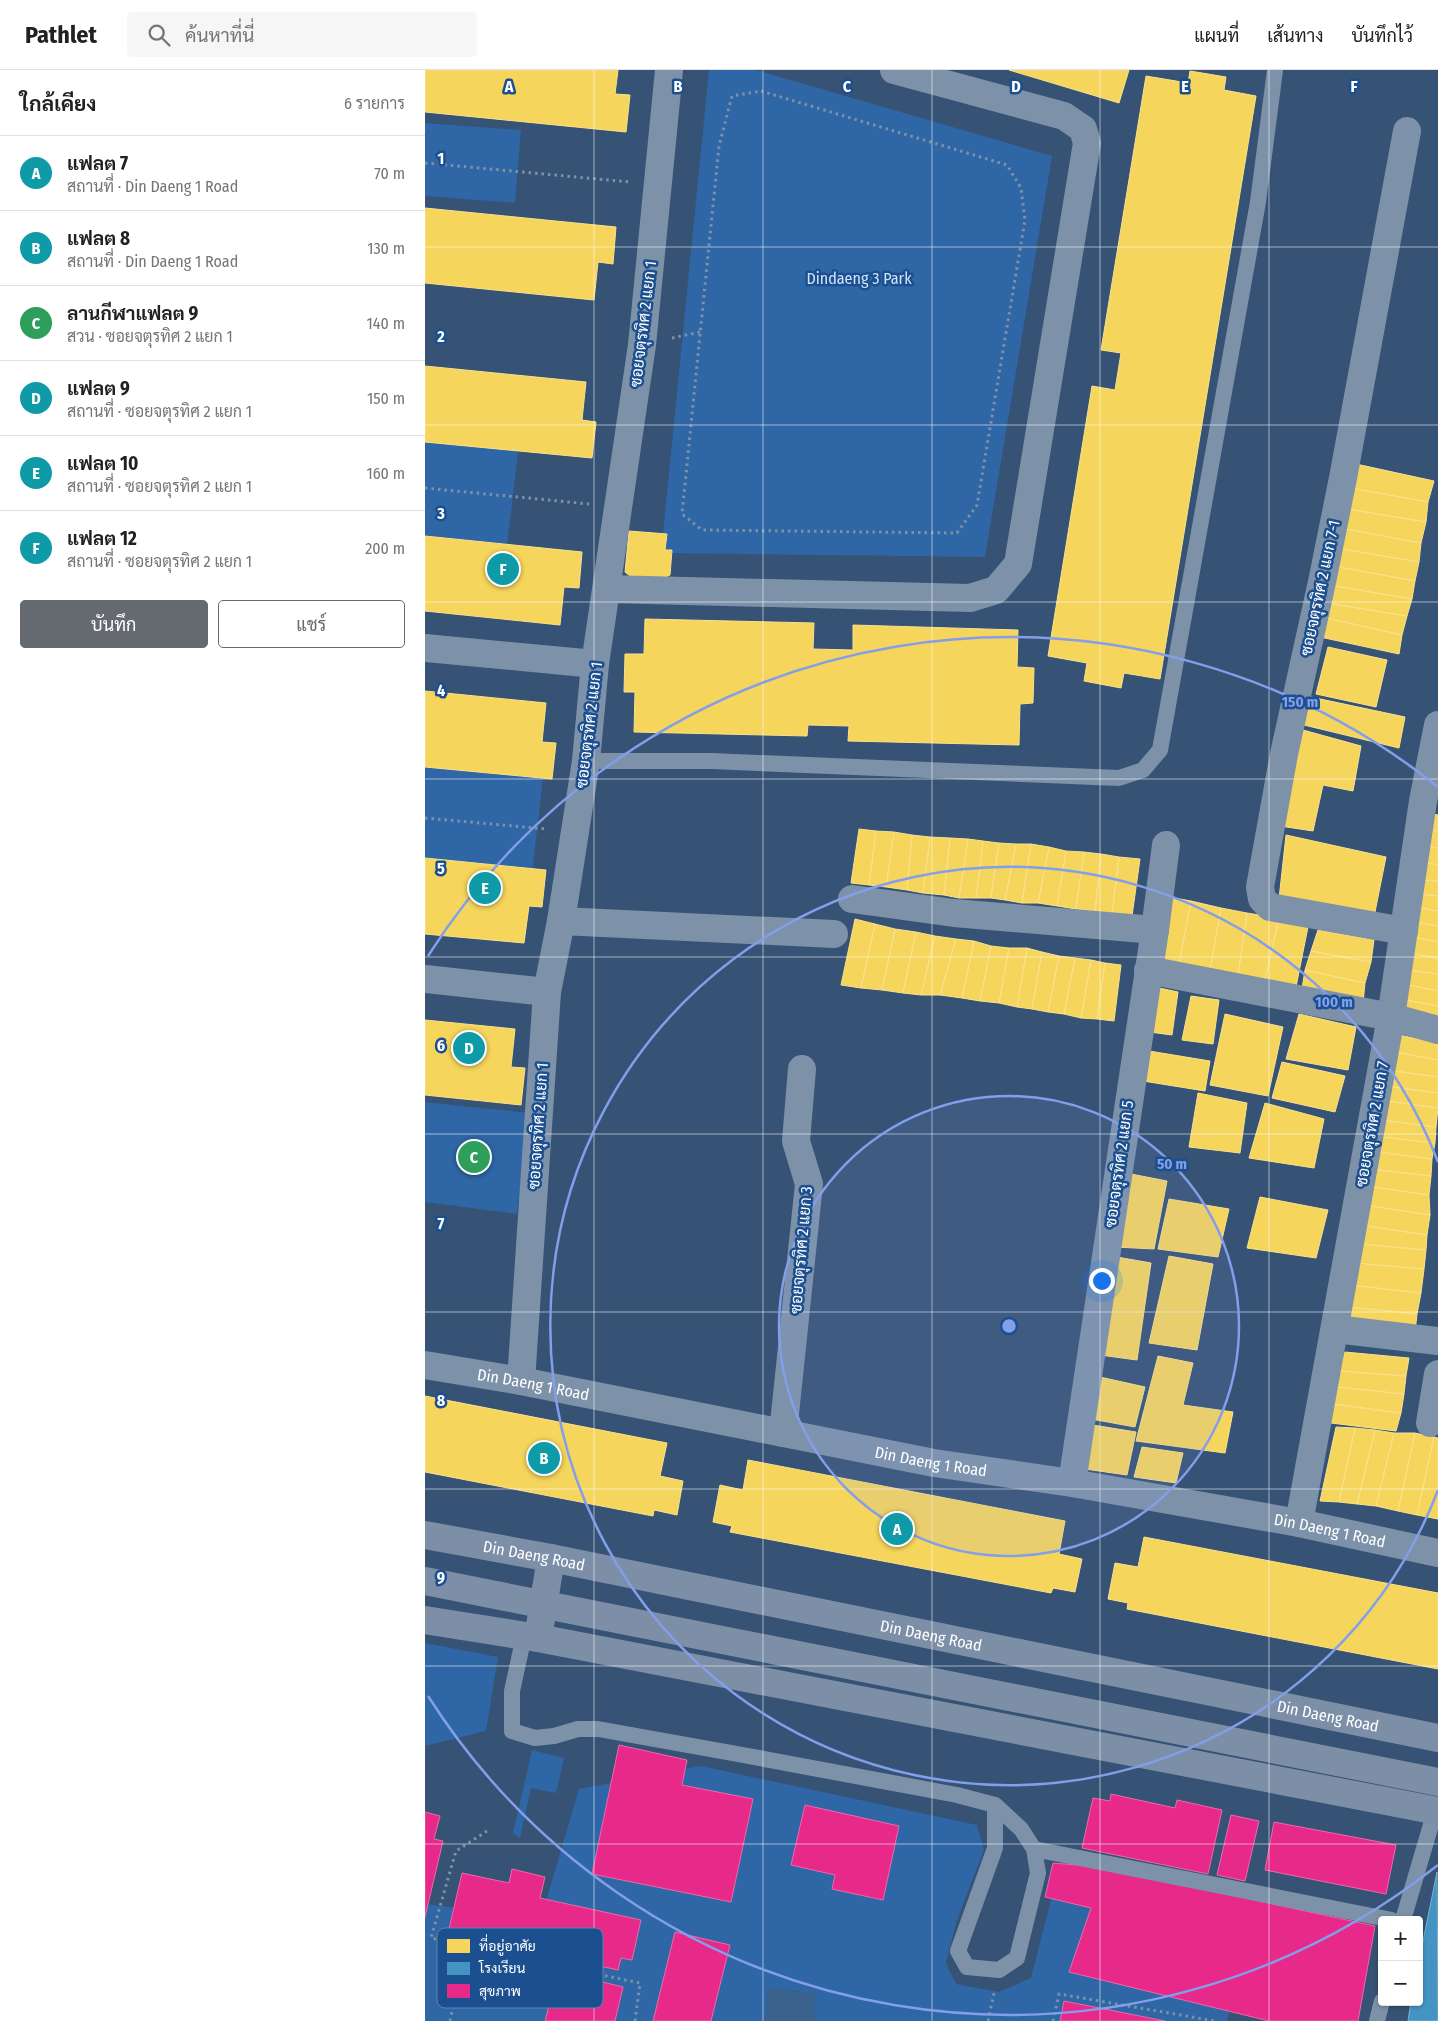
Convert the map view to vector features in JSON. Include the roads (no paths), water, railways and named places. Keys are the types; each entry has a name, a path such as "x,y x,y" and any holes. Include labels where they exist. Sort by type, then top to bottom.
{"main road":[{"name":"Din Daeng Road","path":"425,1535 551,1558 1438,1738"},
{"path":"531,1637 551,1558"},
{"path":"425,1581 1438,1782"},
{"path":"425,1620 531,1637 1436,1811"}],"street":[{"name":"ซอยจตุรทิศ 2 แยก 1","path":"521,1381 547,992 561,921 586,761 595,664 642,345 669,70"},
{"path":"607,589 970,598 996,590 1018,564 1087,143 1083,129 1064,116 894,70"},
{"name":"ซอยจตุรทิศ 2 แยก 7-1","path":"1403,931 1270,907 1262,899 1260,887 1283,754 1339,497 1407,130"},
{"path":"425,648 595,664"},
{"name":"ซอยจตุรทิศ 2 แยก 7","path":"1299,1523 1391,1017 1403,931 1430,802 1438,725"},
{"name":"ซอยจตุรทิศ 2 แยก 5","path":"1072,1483 1155,930 1165,845"},
{"path":"852,899 954,913 1155,930"},
{"path":"561,921 834,934"},
{"path":"1148,970 1391,1017 1438,1030"},
{"path":"425,980 547,992"},
{"name":"ซอยจตุรทิศ 2 แยก 3","path":"783,1433 809,1184 796,1141 802,1069"},
{"path":"1335,1328 1438,1340"},
{"name":"Din Daeng 1 Road","path":"425,1365 521,1381 934,1463 1072,1483 1299,1523 1438,1553"},
{"path":"1430,1424 1438,1374"}],"lane":[{"path":"586,761 711,761 1119,778 1143,770 1160,750 1258,202 1275,70"},
{"path":"531,1637 512,1691 512,1732 535,1738 554,1736 578,1729 599,1730 753,1756 957,1795 995,1805 1021,1829 1034,1849 1038,1872 1017,1958 999,1970 967,1967 958,1951 995,1848 995,1805"},
{"path":"1404,1916 1436,1811"},
{"path":"1034,1849 1378,1917"},
{"path":"1377,2021 1381,2006"}],"place":[{"name":"แฟลต 12","path":"503,569"},
{"name":"แฟลต 10","path":"485,888"},
{"name":"แฟลต 9","path":"469,1048"},
{"name":"ลานกีฬาแฟลต 9","path":"474,1157"},
{"name":"แฟลต 8","path":"544,1458"},
{"name":"แฟลต 7","path":"897,1529"}],"park label":[{"name":"Dindaeng 3 Park","path":"859,278"}]}
